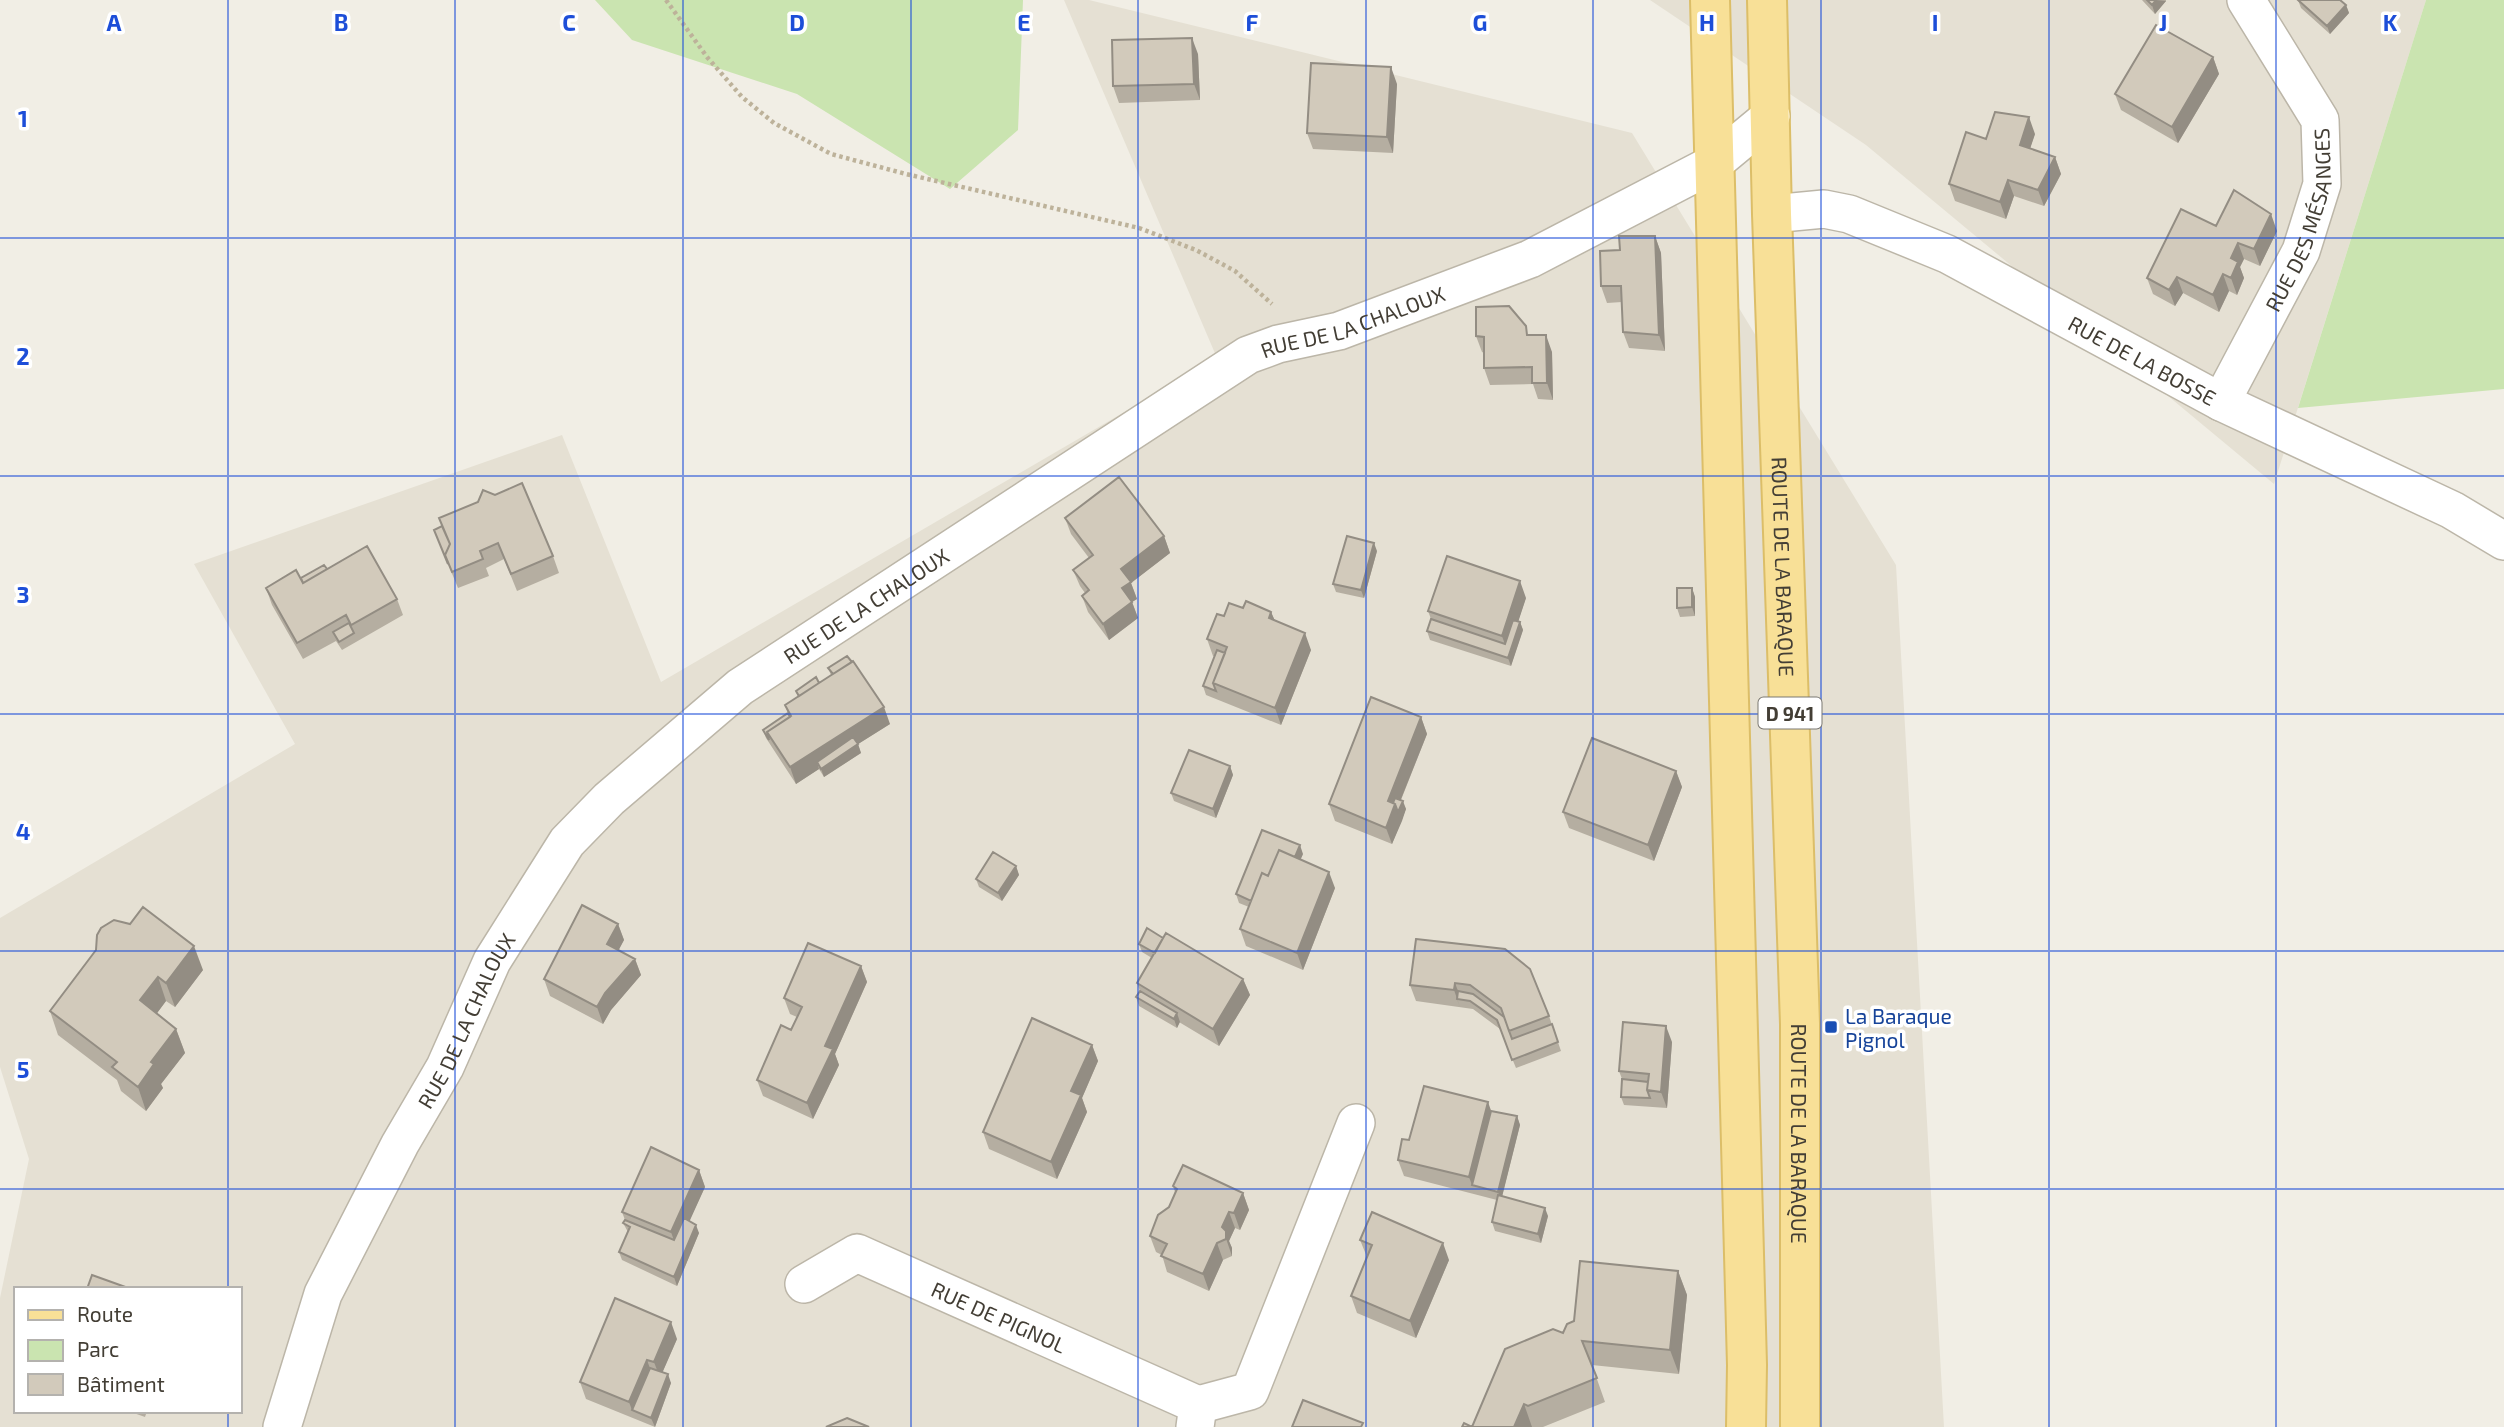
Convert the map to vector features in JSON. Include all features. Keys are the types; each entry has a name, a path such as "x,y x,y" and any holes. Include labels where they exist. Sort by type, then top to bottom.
{"main road":[{"name":"D 941","path":"1710,0 1747,1365 1746,1427"},
{"name":"ROUTE DE LA BARAQUE","path":"1767,0 1800,1024 1800,1427"}],"street":[{"name":"RUE DES MÉSANGES","path":"2221,402 2301,251 2322,184 2320,120 2246,0"},
{"name":"RUE DE LA CHALOUX","path":"282,1427 323,1294 400,1143 445,1067 492,961 566,842 609,799 740,687 1248,355 1278,344 1339,331 1530,259 1713,164 1771,116"},
{"name":"RUE DE LA BOSSE","path":"1772,214 1824,209 1849,214 1947,254 2221,402 2452,510 2504,541"},
{"name":"RUE DE PIGNOL","path":"804,1284 857,1253 1197,1416 1250,1391 1356,1123"}],"path":[{"path":"666,0 707,57 742,97 774,123 831,154 1151,232 1196,250 1234,271 1309,337"}],"shaded area":[{"path":"1064,0 1089,0 1632,133 1896,565 1944,1427 0,1427 0,1298 29,1159 0,1067 0,918 295,744 194,564 562,435 661,682 1217,358"},
{"path":"1650,0 2426,0 2274,484 1866,145"}],"green space":[{"path":"595,0 1023,0 1018,130 950,189 797,94 632,40"},
{"path":"2426,0 2504,0 2504,389 2298,408"}],"building":[{"path":"2298,0 2340,0 2346,5 2327,26"},
{"path":"2156,25 2213,57 2172,127 2115,94"},
{"path":"1192,38 1194,84 1113,86 1112,40"},
{"path":"1311,63 1391,67 1387,137 1307,133"},
{"path":"1995,112 2029,117 2020,145 2055,157 2038,190 2008,180 2000,202 1949,184 1966,132 1986,139"},
{"path":"2234,190 2271,214 2254,249 2238,243 2231,258 2238,262 2231,278 2223,274 2213,295 2177,277 2169,290 2147,278 2181,209 2216,226"},
{"path":"1619,236 1655,236 1659,335 1623,332 1621,286 1601,286 1600,251 1620,250"},
{"path":"1509,306 1526,326 1527,335 1546,335 1547,383 1532,383 1532,367 1484,368 1484,337 1476,336 1476,307"},
{"path":"1119,477 1164,536 1121,569 1131,582 1122,588 1132,602 1103,624 1082,596 1089,590 1073,570 1093,555 1065,518"},
{"path":"522,483 553,556 511,574 498,543 480,551 483,559 452,572 445,555 450,544 439,518 478,502 483,490 495,495"},
{"path":"442,526 450,544 445,555 448,564 434,530"},
{"path":"1347,536 1374,543 1361,590 1333,584"},
{"path":"367,546 397,599 351,625 346,615 297,643 266,588 296,570 303,583"},
{"path":"1447,556 1520,581 1502,636 1428,611"},
{"path":"324,565 327,569 303,583 301,578"},
{"path":"1677,588 1692,588 1692,607 1677,608"},
{"path":"1246,601 1271,612 1269,618 1305,633 1275,708 1213,683 1227,647 1207,639 1217,614 1224,616 1229,603 1243,608"},
{"path":"1431,619 1505,644 1513,620 1520,622 1508,658 1427,631"},
{"path":"349,623 354,633 339,642 333,632"},
{"path":"1217,650 1225,653 1213,683 1216,691 1203,686"},
{"path":"847,656 852,662 833,674 828,668"},
{"path":"853,661 884,707 790,767 767,732 791,716 785,705"},
{"path":"816,677 819,683 799,696 796,691"},
{"path":"1371,697 1421,717 1388,801 1395,804 1386,828 1329,804"},
{"path":"788,713 790,717 767,732 769,740 763,730"},
{"path":"853,737 858,744 821,769 817,762"},
{"path":"1592,738 1676,771 1648,845 1563,812"},
{"path":"1189,750 1230,766 1213,809 1171,793"},
{"path":"1395,798 1403,801 1398,812 1393,803"},
{"path":"1262,830 1300,845 1295,857 1279,850 1268,876 1262,873 1251,901 1236,894"},
{"path":"1279,850 1329,872 1297,953 1240,929 1262,873 1268,876"},
{"path":"993,852 1016,866 998,893 976,879"},
{"path":"582,905 618,924 607,944 635,959 605,993 597,1007 544,979"},
{"path":"143,907 194,946 166,983 158,977 140,1000 176,1029 151,1062 154,1064 138,1087 112,1067 117,1062 50,1011 96,950 97,935 101,928 114,920 130,924"},
{"path":"1147,928 1163,938 1155,953 1139,944"},
{"path":"1166,933 1243,979 1213,1029 1137,983"},
{"path":"1416,939 1505,949 1530,969 1549,1016 1509,1031 1501,1008 1470,985 1455,983 1454,990 1410,985"},
{"path":"808,943 861,966 825,1046 833,1049 807,1103 757,1080 781,1025 791,1030 802,1007 784,998"},
{"path":"1140,991 1177,1013 1174,1019 1136,997"},
{"path":"1458,991 1473,994 1504,1017 1512,1039 1552,1024 1558,1042 1512,1060 1497,1020 1470,1001 1457,999"},
{"path":"1032,1018 1092,1045 1071,1091 1081,1095 1051,1162 983,1132"},
{"path":"1623,1022 1666,1026 1661,1092 1647,1090 1649,1074 1619,1071"},
{"path":"1622,1079 1648,1082 1650,1098 1621,1097"},
{"path":"1424,1086 1488,1102 1469,1177 1398,1160 1402,1139 1409,1140"},
{"path":"1491,1111 1517,1116 1498,1192 1472,1185"},
{"path":"651,1147 699,1170 671,1232 622,1212"},
{"path":"1183,1165 1243,1193 1234,1213 1229,1212 1222,1227 1226,1231 1226,1239 1217,1243 1203,1274 1161,1256 1167,1244 1150,1236 1158,1215 1169,1207 1177,1189 1173,1186"},
{"path":"1498,1195 1545,1208 1538,1234 1492,1222"},
{"path":"1372,1212 1443,1243 1410,1321 1351,1296 1372,1245 1360,1240"},
{"path":"684,1218 696,1225 674,1277 619,1252 630,1227 623,1223 625,1220 674,1240"},
{"path":"1580,1261 1678,1271 1670,1350 1582,1341 1597,1378 1528,1406 1524,1404 1514,1427 1472,1427 1505,1349 1553,1329 1563,1333 1567,1324 1574,1321"},
{"path":"92,1275 125,1287 88,1287"},
{"path":"615,1298 671,1322 654,1362 647,1360 629,1402 580,1382"},
{"path":"650,1368 668,1374 651,1418 632,1410"},
{"path":"1303,1400 1363,1423 1361,1427 1292,1427"},
{"path":"847,1418 869,1427 826,1427"}],"place":[{"name":"La Baraque Pignol","path":"1831,1027"}]}
